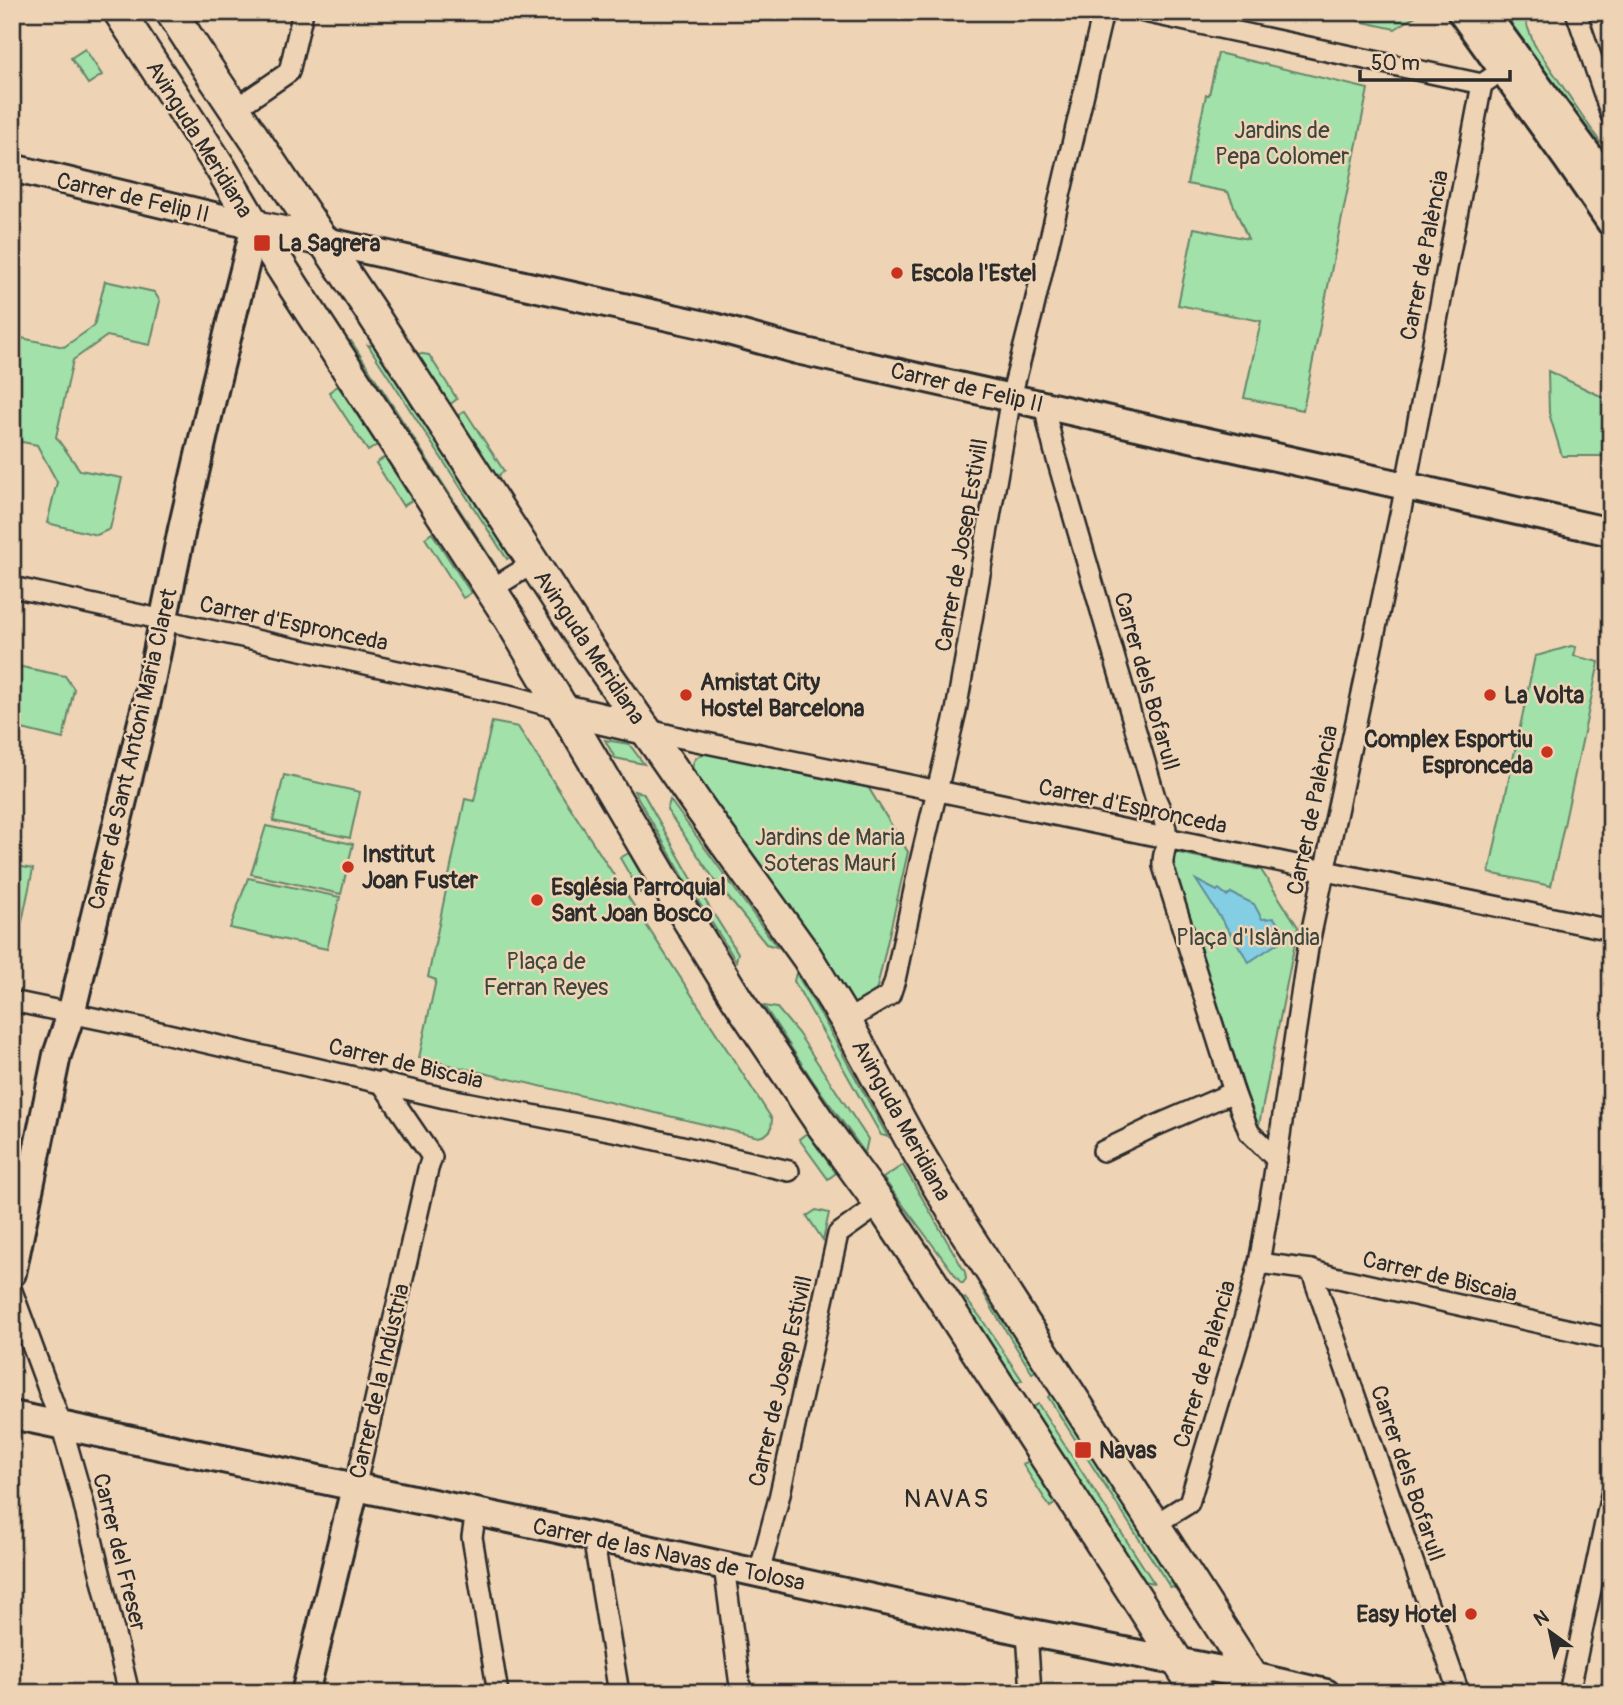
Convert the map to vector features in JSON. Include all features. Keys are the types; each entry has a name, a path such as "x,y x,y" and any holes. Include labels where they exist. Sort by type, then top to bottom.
{"main road":[{"name":"Avinguda Meridiana","path":"119,12 487,584 731,989 874,1208 1023,1420 1198,1693"},
{"name":"Avinguda Meridiana","path":"171,12 325,241 587,647 807,957 961,1225 1258,1684"},
{"path":"1461,12 1611,223"},
{"path":"1484,12 1501,71 1611,186"},
{"name":"Carrer de Felip II","path":"12,167 255,226"},
{"path":"255,226 325,241"},
{"name":"Carrer de Sant Antoni Maria Claret","path":"12,1273 57,1055 71,1014 147,701 216,382 255,226"},
{"name":"Carrer de Felip II","path":"325,241 714,327 797,350 1611,532"},
{"path":"564,710 645,729"},
{"name":"Carrer de las Navas de Tolosa","path":"12,1415 1178,1662 1258,1684 1326,1693"},
{"name":"Carrer de la Indústria","path":"305,1693 355,1488"}],"street":[{"path":"234,108 289,72 303,12"},
{"name":"Carrer de Josep Estivill","path":"846,1021 890,995 956,711 1011,397 1103,12"},
{"path":"1144,12 1501,71"},
{"path":"1576,12 1611,115"},
{"name":"Carrer de Palència","path":"1154,1525 1189,1503 1259,1263 1308,948 1405,486 1501,71"},
{"name":"Carrer dels Bofarull","path":"1045,405 1054,449 1155,797 1162,811 1167,838 1163,866 1249,1132 1277,1160"},
{"name":"Avinguda Meridiana","path":"487,584 498,585 524,569 528,556"},
{"name":"Carrer d'Espronceda","path":"12,587 163,618 513,696 564,710"},
{"name":"Carrer d'Espronceda","path":"645,729 1611,930"},
{"name":"Carrer de Biscaia","path":"12,1001 445,1098 639,1136 789,1171"},
{"name":"Carrer de la Indústria","path":"355,1488 432,1157 382,1082"},
{"path":"1103,1152 1234,1092"},
{"name":"Carrer de Josep Estivill","path":"759,1573 779,1498 838,1234 874,1208"},
{"name":"Carrer de Biscaia","path":"1259,1263 1311,1270 1611,1339"},
{"name":"Carrer dels Bofarull","path":"1311,1270 1459,1693"},
{"name":"Carrer del Freser","path":"12,1291 61,1424 82,1497 129,1693"},
{"path":"1569,1693 1611,1495"},
{"path":"476,1512 472,1536 498,1693"},
{"path":"593,1537 619,1693"},
{"path":"724,1566 741,1693"},
{"path":"1027,1632 1031,1693"}],"green space":[{"path":"1357,12 1422,12 1395,29 1358,21"},
{"path":"1499,12 1522,12 1534,44 1600,142 1596,147"},
{"path":"85,49 102,75 88,84 71,58"},
{"name":"Jardins de Pepa Colomer","path":"1218,53 1368,89 1303,410 1244,398 1261,321 1178,305 1194,228 1248,239 1228,192 1187,184"},
{"path":"105,281 154,292 160,301 150,345 107,336 73,360 56,437 80,470 122,478 110,529 97,535 47,523 57,482 37,445 12,440 12,336 64,347 94,326"},
{"path":"340,339 351,341 496,566 490,570"},
{"path":"368,345 378,347 513,555 507,559"},
{"path":"416,353 429,355 457,399 449,405"},
{"path":"1548,371 1611,401 1611,456 1562,456 1549,413"},
{"path":"338,386 377,445 368,451 329,392"},
{"path":"465,411 504,471 495,478 456,417"},
{"path":"385,457 412,500 403,506 376,463"},
{"path":"432,533 471,593 463,598 425,538"},
{"name":"Complex Esportiu Espronceda","path":"1576,647 1574,656 1599,662 1551,886 1489,873 1535,656"},
{"path":"17,666 65,676 74,689 63,739 12,728 12,687"},
{"name":"Plaça de Ferran Reyes","path":"492,722 518,727 772,1119 771,1130 765,1135 759,1137 419,1058 436,980 428,977 465,799 474,801"},
{"path":"605,740 629,744 644,764 615,758"},
{"name":"Jardins de Maria Soteras Maurí","path":"705,753 868,787 908,852 876,992 854,1004 776,887 692,773 694,760"},
{"path":"284,775 360,792 350,838 273,821"},
{"path":"634,791 643,793 738,953 736,961 688,885"},
{"path":"670,800 777,947 766,944 718,885 667,810"},
{"path":"266,826 353,844 341,894 251,874"},
{"name":"Plaça d'Islàndia","path":"1169,851 1261,870 1298,927 1258,1130"},
{"path":"629,853 649,888 640,893 620,858"},
{"path":"12,865 33,869 22,922 12,929"},
{"path":"248,878 340,897 327,949 230,928"},
{"path":"796,973 888,1137 881,1135 794,981"},
{"path":"764,1006 777,1008 798,1033 868,1139 865,1153 813,1081"},
{"path":"807,1133 836,1173 828,1179 799,1139"},
{"path":"903,1165 965,1272 966,1279 963,1283 883,1178"},
{"path":"816,1210 829,1213 823,1240 807,1216"},
{"path":"984,1286 1038,1369 1032,1373 993,1310 981,1288"},
{"path":"965,1298 1022,1380 1016,1383 962,1300"},
{"path":"1054,1393 1181,1589 1170,1587 1048,1397"},
{"path":"1038,1404 1154,1583 1144,1581 1031,1408"},
{"path":"1031,1459 1059,1501 1050,1507 1023,1465"}],"water":[{"path":"1196,880 1217,891 1219,889 1227,896 1231,893 1254,904 1262,919 1274,918 1287,937 1249,962"}],"place":[{"name":"La Sagrera","path":"262,243"},
{"name":"Escola l'Estel","path":"897,273"},
{"name":"Amistat City Hostel Barcelona","path":"686,695"},
{"name":"La Volta","path":"1490,695"},
{"name":"Complex Esportiu Espronceda","path":"1547,752"},
{"name":"Institut Joan Fuster","path":"348,867"},
{"name":"Església Parroquial Sant Joan Bosco","path":"537,900"},
{"name":"Navas","path":"1083,1450"},
{"name":"Easy Hotel","path":"1471,1614"}],"district":[{"name":"NAVAS","path":"947,1498"}]}
